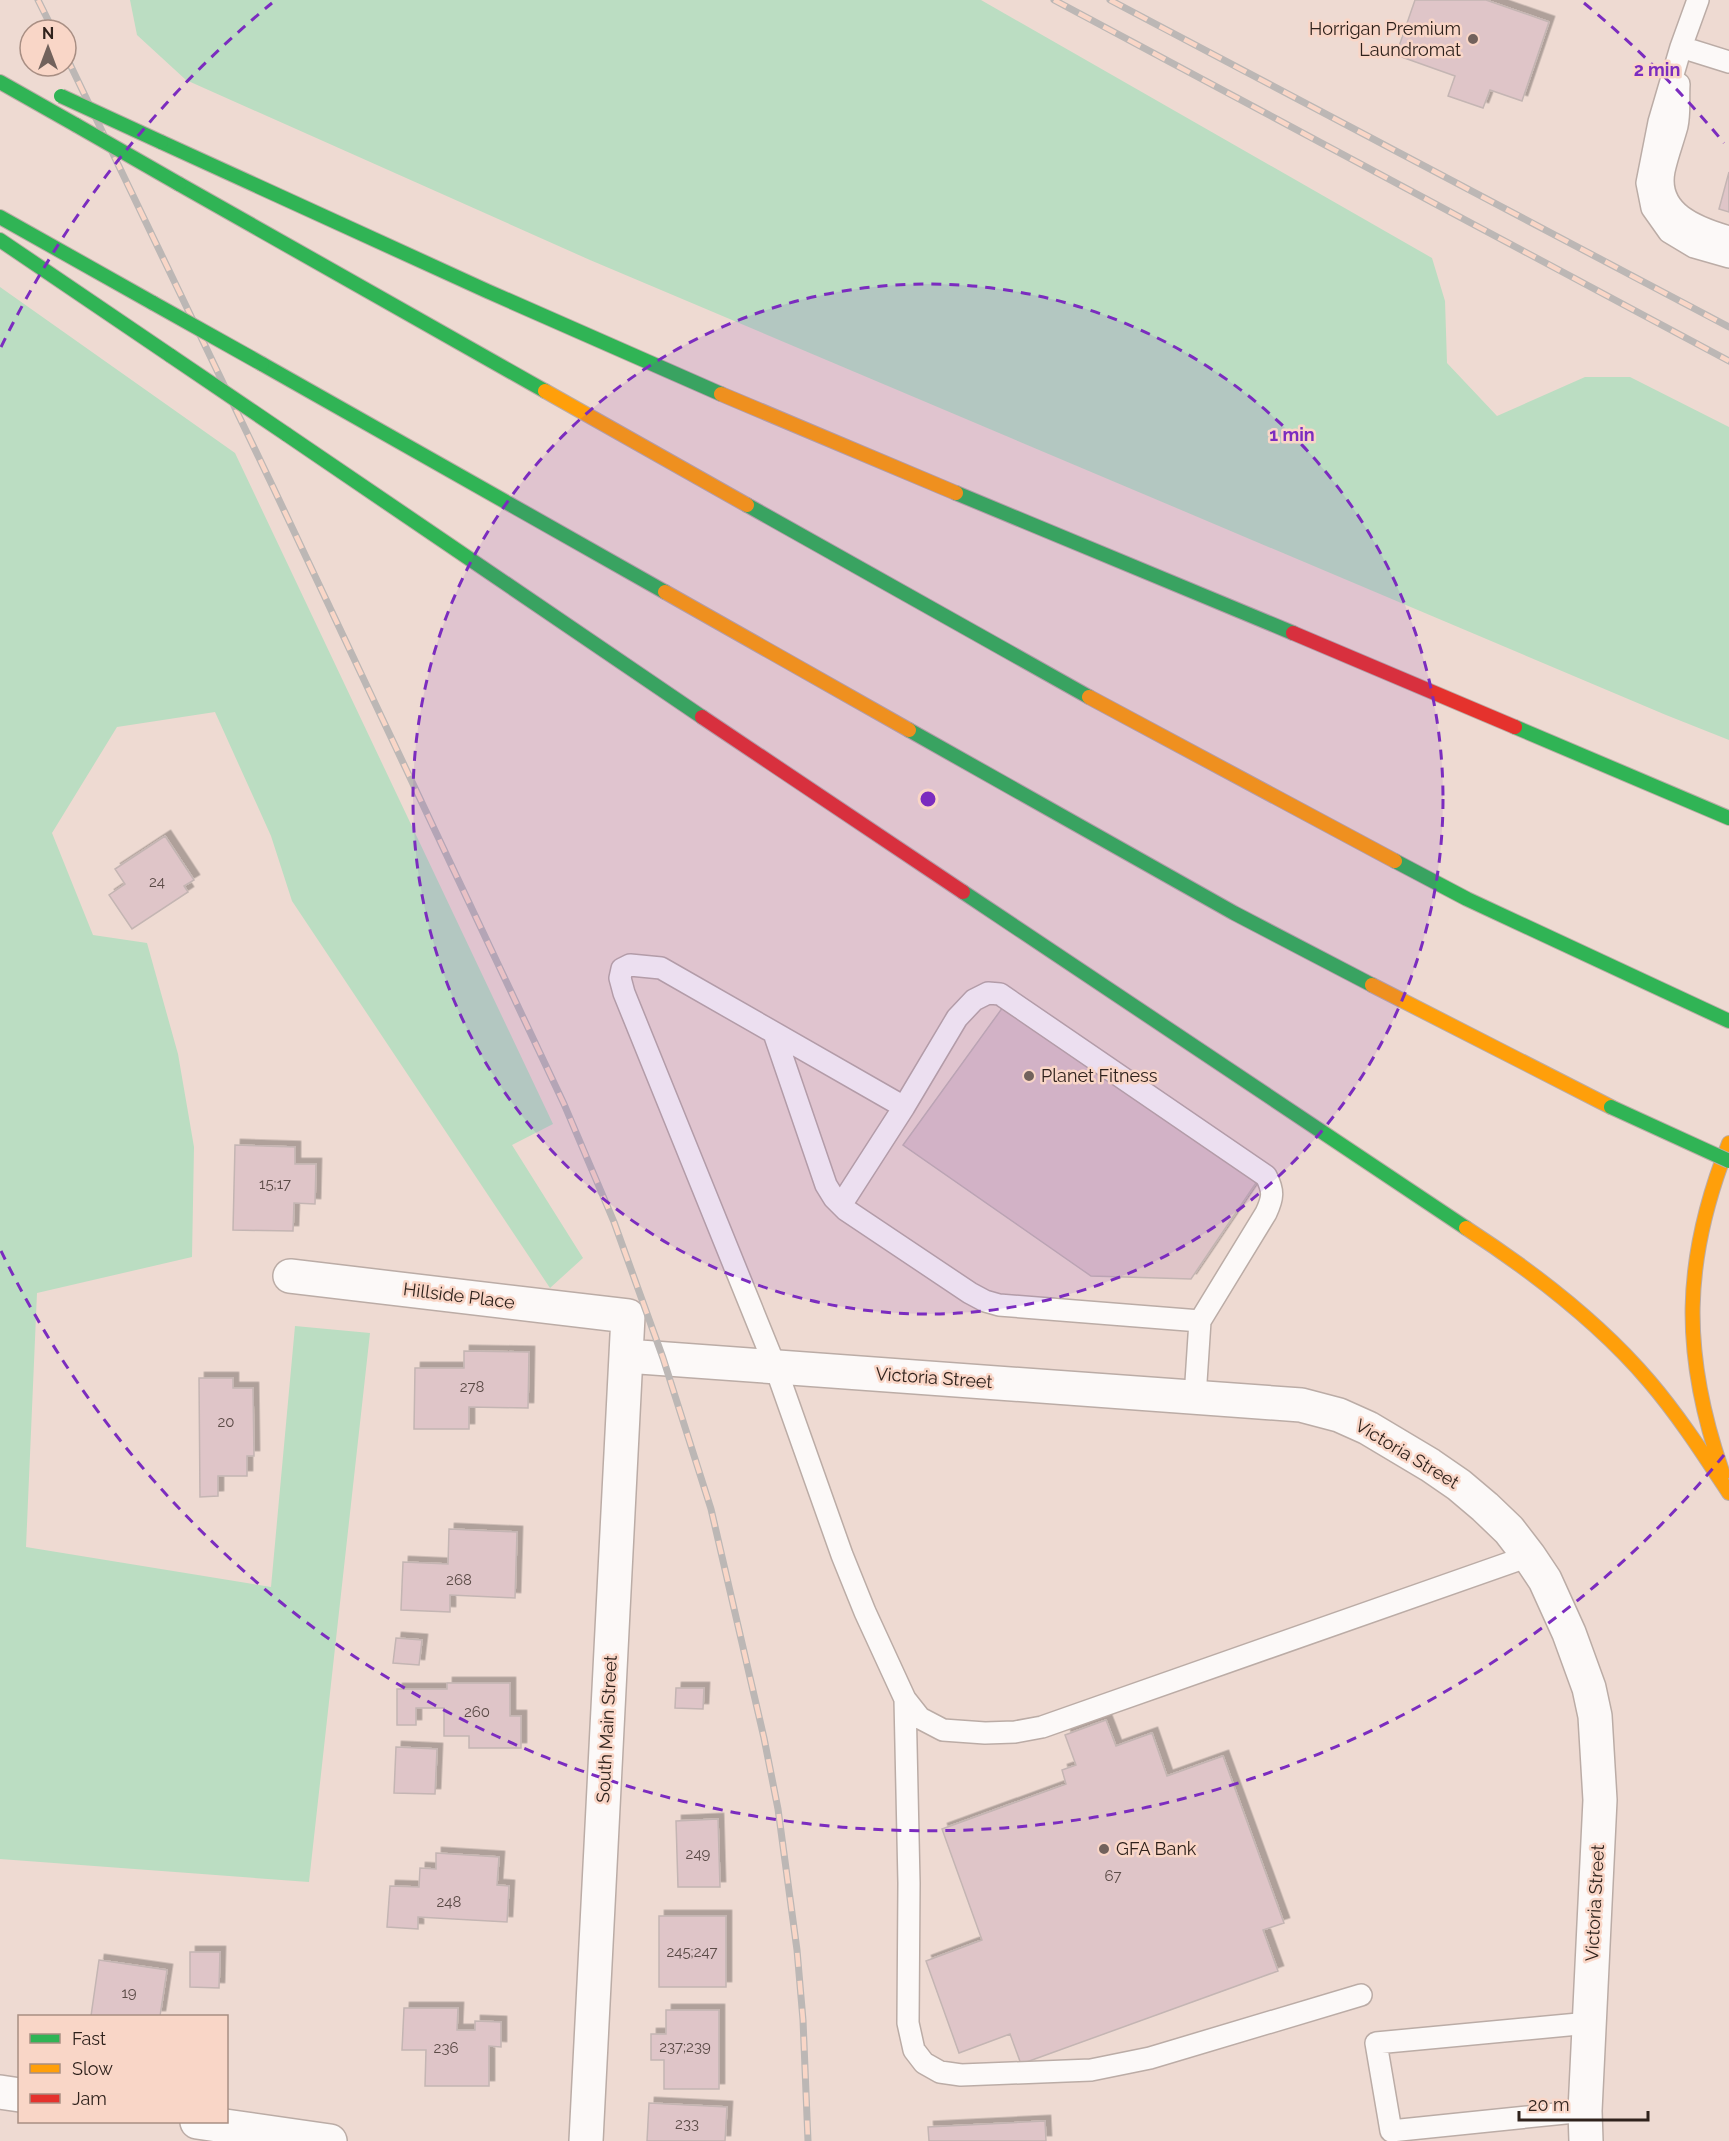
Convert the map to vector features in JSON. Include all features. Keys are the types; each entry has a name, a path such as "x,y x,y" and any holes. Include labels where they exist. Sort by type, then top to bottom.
{"main road":[{"path":"0,68 18,76"},
{"path":"0,81 1045,673 1467,899 1729,1021"},
{"path":"56,94 487,291 783,421 1328,647 1729,818"},
{"path":"0,216 1234,913 1611,1107 1729,1161"},
{"path":"0,240 741,744 1506,1255 1617,1347 1681,1419 1729,1491"},
{"path":"1729,1143 1710,1194 1701,1232 1692,1309 1693,1348 1698,1386 1706,1424 1729,1491"}],"street":[{"name":"Hillside Place","path":"290,1276 628,1316"},
{"name":"South Main Street","path":"586,2141 628,1316"},
{"name":"Victoria Street","path":"626,1356 1301,1405 1339,1415 1368,1428 1459,1485 1509,1530 1545,1580 1569,1633 1589,1688 1595,1716 1600,1800 1586,2133"},
{"path":"0,2092 18,2095"},
{"path":"210,2123 330,2141"}],"lane":[{"path":"1698,0 1681,47 1649,165 1647,183 1652,208 1670,232 1694,247 1729,257"},
{"path":"1681,47 1729,62"},
{"path":"1681,47 1677,123 1664,173 1664,186 1668,200 1679,215 1691,224 1729,237"},
{"path":"904,1107 661,968 630,965 622,969 620,978 624,993 775,1366 865,1612 905,1699 920,1718 943,1730 986,1733 1015,1732 1042,1727 1529,1556"},
{"path":"841,1205 904,1107 957,1018 974,1000 988,993 1000,994 1266,1176 1273,1189 1272,1200 1266,1213 1200,1321 1195,1397"},
{"path":"774,1033 826,1185 834,1198 970,1293 999,1305 1200,1321"},
{"path":"905,1699 909,1883 908,2023 914,2050 924,2063 940,2072 961,2076 1091,2070 1150,2058 1361,1995"},
{"path":"1586,2133 1390,2136 1376,2043 1589,2023"}],"green space":[{"path":"130,0 981,0 1432,258 1445,301 1447,363 1497,416 1585,377 1630,377 1729,427 1729,740 590,260 186,80 137,35"},
{"path":"0,287 235,453 553,1124 512,1145 583,1258 550,1288 292,901 271,836 215,712 117,727 52,833 93,935 147,943 178,1054 194,1147 192,1257 37,1293 26,1547 271,1587 295,1326 370,1333 309,1882 0,1859"}],"building":[{"name":"Horrigan Premium Laundromat","path":"1415,0 1486,0 1549,22 1522,101 1490,90 1483,108 1448,96 1455,76 1396,55"},
{"path":"1729,172 1729,212 1719,209"},
{"path":"165,836 194,880 184,886 188,892 132,929 109,895 125,884 115,869"},
{"name":"Planet Fitness","path":"1003,1007 1258,1180 1191,1279 1091,1276 903,1145"},
{"path":"235,1145 295,1147 295,1164 316,1164 315,1204 294,1203 293,1231 233,1230"},
{"path":"464,1351 529,1352 528,1408 469,1407 469,1429 414,1429 415,1368 464,1368"},
{"path":"199,1378 233,1378 233,1388 253,1388 254,1456 247,1456 247,1476 218,1476 218,1496 200,1497"},
{"path":"449,1529 517,1532 515,1598 450,1595 450,1612 401,1610 403,1562 448,1564"},
{"path":"396,1638 422,1640 419,1665 393,1663"},
{"path":"447,1683 510,1683 510,1716 521,1716 521,1748 469,1748 469,1736 444,1736 444,1708 416,1708 416,1725 397,1725 397,1689 447,1689"},
{"path":"676,1688 704,1688 703,1709 675,1708"},
{"path":"1106,1720 1116,1746 1152,1733 1167,1776 1223,1756 1284,1923 1263,1930 1278,1971 1021,2064 1010,2034 959,2053 926,1961 982,1940 942,1829 1066,1784 1062,1770 1076,1765 1065,1735"},
{"path":"396,1747 437,1749 435,1794 394,1793"},
{"path":"718,1819 720,1887 678,1887 676,1821"},
{"path":"436,1853 499,1857 497,1885 509,1886 507,1922 418,1917 418,1929 387,1927 390,1886 419,1887 420,1868 436,1869"},
{"path":"659,1916 726,1916 726,1987 659,1987"},
{"path":"190,1952 220,1952 219,1988 190,1987"},
{"path":"99,1960 167,1970 160,2015 91,2015"},
{"path":"404,2008 458,2008 457,2030 475,2030 475,2021 501,2022 501,2047 489,2046 489,2086 425,2086 426,2050 402,2050"},
{"path":"666,2010 719,2010 719,2089 664,2089 664,2060 651,2060 651,2034 666,2034"},
{"path":"649,2103 727,2107 725,2141 647,2141"},
{"path":"1045,2121 1046,2141 929,2141 928,2127"}],"railway":[{"path":"38,0 47,18"},
{"path":"1054,0 1729,361"},
{"path":"1110,0 1729,327"},
{"path":"77,78 273,487 564,1104 614,1222 663,1358 711,1509 764,1738 778,1809 797,1950 803,2020 808,2141"}],"traffic: fast":[{"path":"0,82 76,125"},
{"path":"61,96 161,142"},
{"path":"76,125 179,184"},
{"path":"161,142 487,291 721,394"},
{"path":"179,184 545,391"},
{"path":"0,217 153,303"},
{"path":"0,240 171,356"},
{"path":"153,303 262,364"},
{"path":"171,356 286,434"},
{"path":"262,364 665,592"},
{"path":"286,434 702,717"},
{"path":"956,493 1293,633"},
{"path":"747,505 1089,697"},
{"path":"1515,727 1729,818"},
{"path":"909,730 1234,913 1372,985"},
{"path":"1395,861 1467,899 1729,1021"},
{"path":"963,892 1466,1228"},
{"path":"1611,1107 1729,1161"}],"traffic: slow":[{"path":"545,391 747,505"},
{"path":"721,394 956,493"},
{"path":"665,592 909,730"},
{"path":"1089,697 1395,861"},
{"path":"1372,985 1611,1107"},
{"path":"1723,1474 1709,1430 1700,1388 1694,1348 1693,1308 1695,1268 1702,1228 1729,1143"},
{"path":"1466,1228 1563,1298 1629,1359 1671,1408 1729,1493"}],"traffic: jam":[{"path":"1293,633 1515,727"},
{"path":"702,717 963,892"}],"place":[{"name":"Horrigan Premium Laundromat","path":"1473,39"},
{"name":"Planet Fitness","path":"1029,1076"},
{"name":"GFA Bank","path":"1104,1849"}]}
